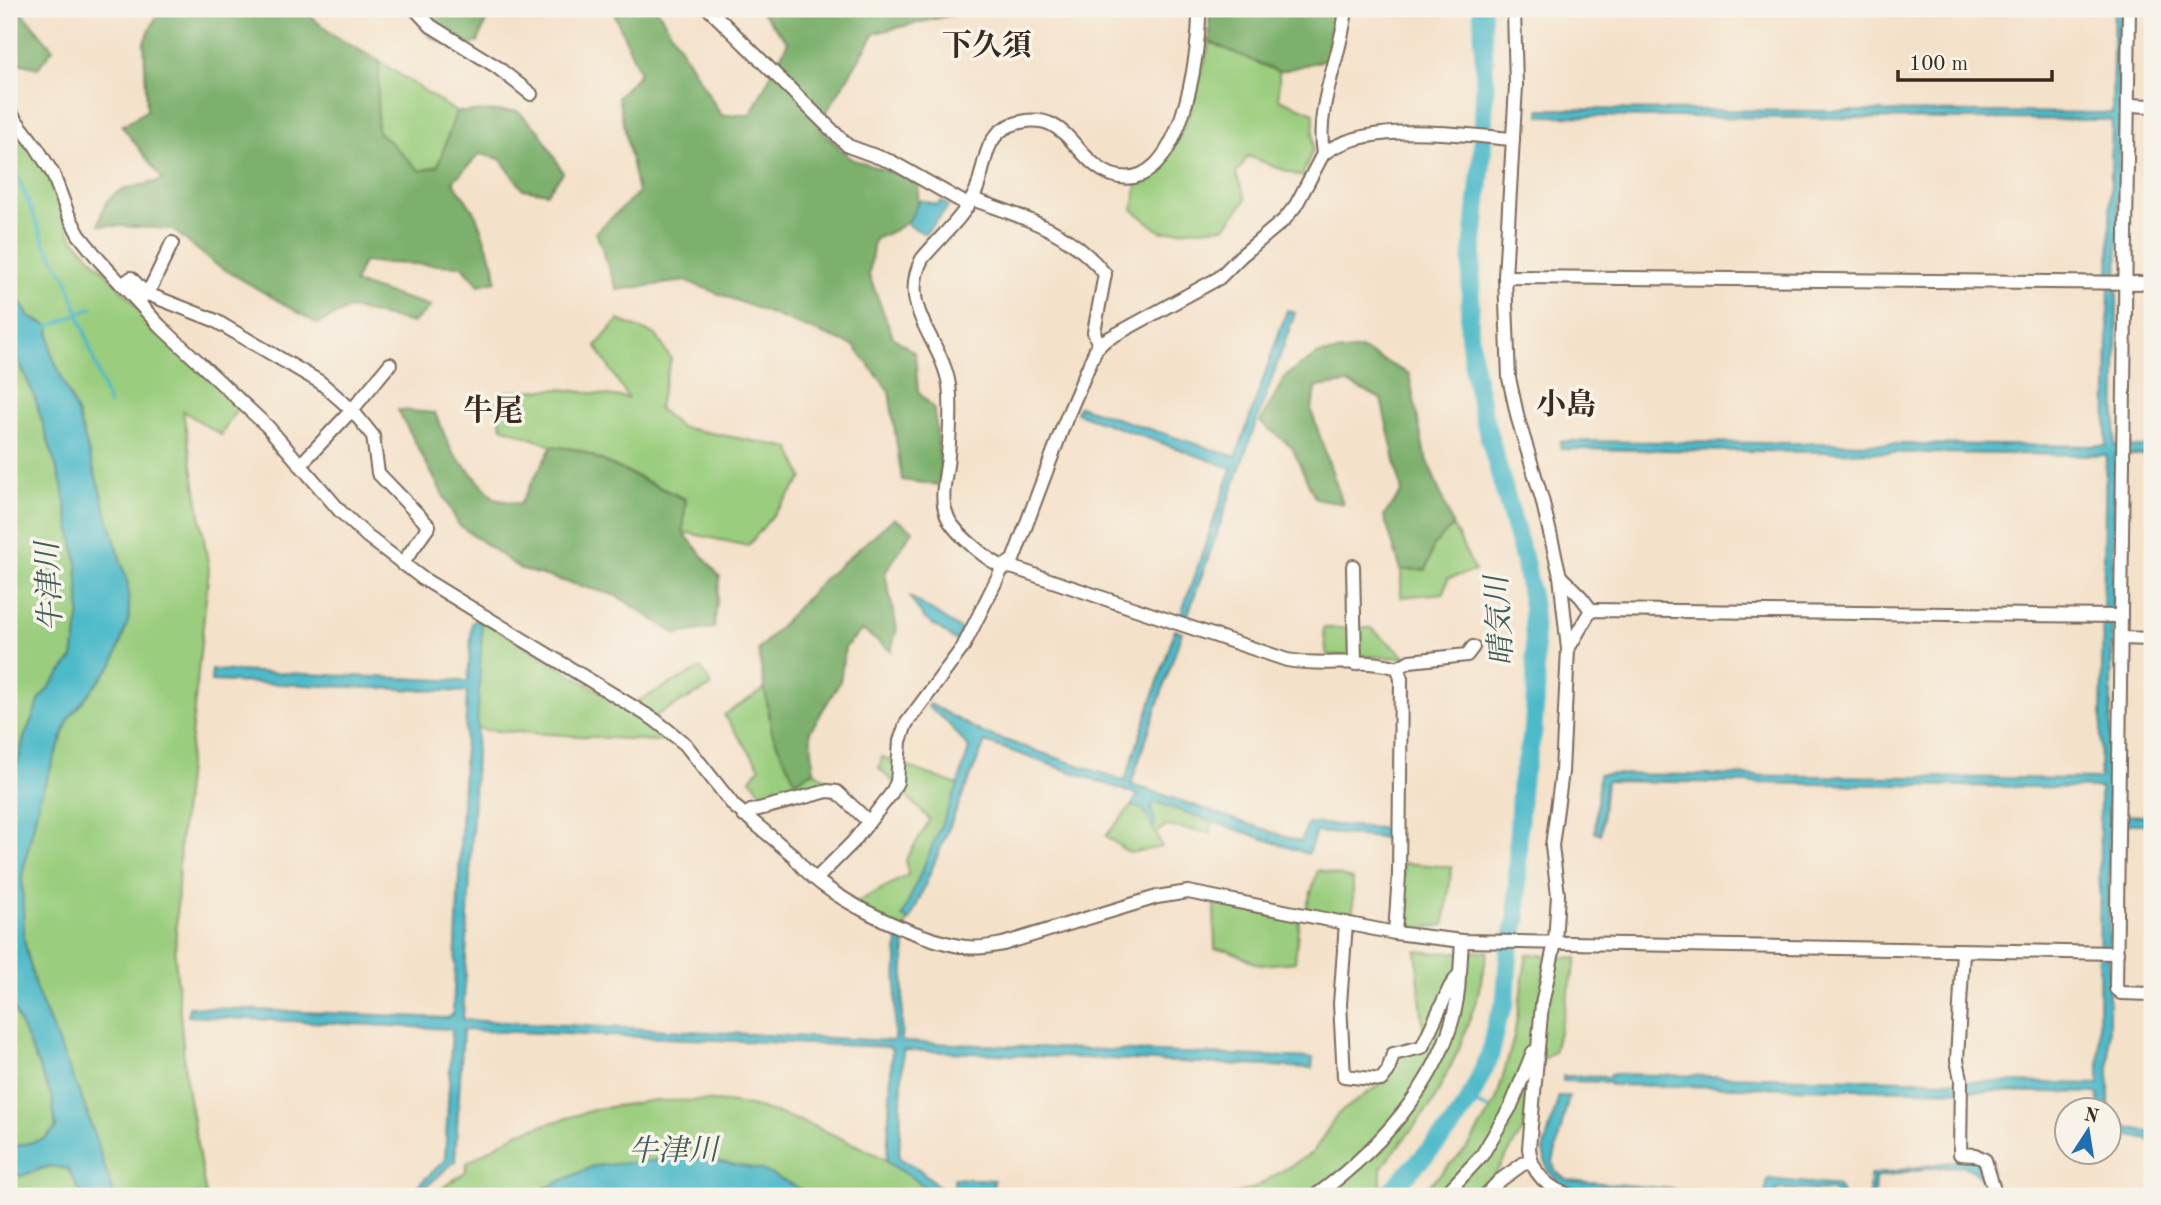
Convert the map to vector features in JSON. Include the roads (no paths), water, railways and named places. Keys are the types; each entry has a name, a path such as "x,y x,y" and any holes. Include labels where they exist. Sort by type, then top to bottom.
{"street":[{"path":"415,9 431,26 497,67 531,94"},
{"path":"709,9 848,146 892,162 970,202 1041,223 1067,240 1099,267 1105,274 1094,332 1099,346"},
{"path":"1199,9 1195,66 1185,107 1167,150 1153,168 1135,177 1116,176 1098,166 1060,129 1049,123 1027,121 1009,125 992,141 970,202 917,268 915,296 922,325 941,360 948,382 948,457 943,490 943,505 948,520 988,558 1003,567 1014,568 1287,660 1310,665 1385,664 1398,668 1410,661 1467,655 1473,647"},
{"path":"1323,154 1320,124 1346,9"},
{"path":"1514,9 1516,86 1506,277 1509,378 1560,576 1568,649 1562,772 1552,846 1558,895 1555,942 1542,1004 1530,1159 1543,1180 1553,1189 1572,1196"},
{"path":"2129,9 2118,819 2108,953 2116,989 2121,993 2152,994"},
{"path":"2128,105 2152,106"},
{"path":"9,111 53,174 79,235 122,285 142,298 214,320 320,382 352,410 373,436 378,473 429,526 402,564"},
{"path":"816,880 853,842 891,794 897,782 900,741 906,724 963,647 1003,567 1013,560 1064,424 1099,346 1219,278 1290,212 1323,154 1330,149 1387,133 1513,139"},
{"path":"142,298 152,285 172,243"},
{"path":"1506,277 2152,283"},
{"path":"142,298 192,358 268,427 340,511 402,564 664,726 685,744 714,784 744,816 794,856 800,867 816,880 854,905 935,940 968,947 1003,944 1157,897 1188,892 1395,933 1462,941 2108,953"},
{"path":"300,465 352,410 390,364"},
{"path":"1353,566 1355,664"},
{"path":"1560,576 1591,610"},
{"path":"1591,610 2121,616"},
{"path":"1568,649 1591,610"},
{"path":"2121,638 2152,639"},
{"path":"1395,933 1399,875 1401,707 1401,679 1398,668"},
{"path":"744,816 751,811 828,791 837,792 869,822"},
{"path":"1346,923 1340,1004 1344,1076 1381,1080 1388,1071 1393,1054 1422,1047 1450,987 1460,973"},
{"path":"1315,1196 1367,1154 1411,1102 1430,1071 1445,1038 1459,990 1462,941"},
{"path":"1963,951 1957,1060 1961,1079 1960,1154 1975,1155 1985,1160 1996,1196"},
{"path":"1444,1196 1482,1155 1511,1106 1538,1039"},
{"path":"1485,1196 1507,1173 1530,1159"}],"water":[{"path":"2114,9 2121,9 2115,446 2152,447 2152,455 2115,455 2109,815 2152,816 2152,824 2109,824 2109,1096 2098,1096 2098,1093 1610,1085 1610,1082 1563,1081 1563,1076 1610,1077 1610,1074 2099,1084 2100,788 1606,781 1601,834 1595,833 1599,774 2100,779 2106,455 1561,449 1560,441 2106,446 2112,120 1540,116 1540,109 2112,113"},
{"path":"920,200 938,205 941,201 949,206 925,234 907,224"},
{"path":"9,282 29,317 49,326 51,353 77,413 128,585 129,618 113,664 69,718 39,800 22,876 24,940 36,990 85,1107 114,1196 82,1196 68,1169 50,1166 20,1176 9,1170 9,1155 13,1147 44,1139 56,1128 52,1097 9,998 9,796 24,738 41,697 73,658 80,612 77,563 62,485 34,395 9,339"},
{"path":"1287,310 1295,313 1186,620 1180,617 1232,468 1076,413 1079,406 1236,457"},
{"path":"909,596 962,630 957,641 924,618"},
{"path":"478,618 482,628 463,1020 892,1041 898,937 905,940 901,1040 904,1042 1313,1058 1312,1068 903,1050 899,1158 919,1169 950,1196 934,1196 919,1182 887,1162 892,1050 889,1047 463,1030 455,1161 416,1196 407,1196 445,1160 452,1029 188,1016 189,1007 447,1018 453,1014 467,692 211,681 212,670 468,681 472,623"},
{"path":"1175,630 1182,632 1131,784 1301,842 1308,823 1393,829 1392,839 1316,832 1308,854 1155,802 1151,808 1154,830 1143,809 1131,806 1138,795 985,742 910,921 902,917 957,788 969,748 945,720 928,707 930,704 981,732 1125,781"},
{"path":"1559,1096 1569,1096 1553,1162 1555,1171 1567,1180 1765,1194 1768,1179 1838,1186 1843,1196 1837,1196 1832,1191 1777,1189 1775,1196 1665,1196 1580,1191 1560,1184 1548,1171 1543,1151"},
{"path":"2122,1125 2152,1133 2152,1141 2122,1134"},
{"path":"695,1157 762,1170 815,1196 528,1196 594,1166"},
{"path":"1973,1158 1979,1161 1990,1196 1986,1196 1981,1180 1974,1171 1951,1166 1875,1178 1874,1196 1869,1196 1870,1175"},
{"path":"954,1178 994,1180 993,1191 974,1189 973,1196 954,1196"}],"waterway":[{"name":"晴気川","path":"1386,1196 1450,1129 1469,1101 1490,1055 1496,1024 1505,1002 1509,951 1517,919 1521,786 1533,732 1536,686 1533,611 1526,567 1484,418 1474,372 1469,330 1485,83 1482,9"},
{"path":"9,167 19,179 45,244 67,279 109,405"},
{"path":"46,328 92,308"},
{"path":"1469,1101 1489,1109"}],"district":[{"name":"下久須","path":"987,45"},
{"name":"小島","path":"1566,404"},
{"name":"牛尾","path":"493,410"}],"water label":[{"name":"牛津川","path":"49,587"},
{"name":"牛津川","path":"673,1150"}]}
